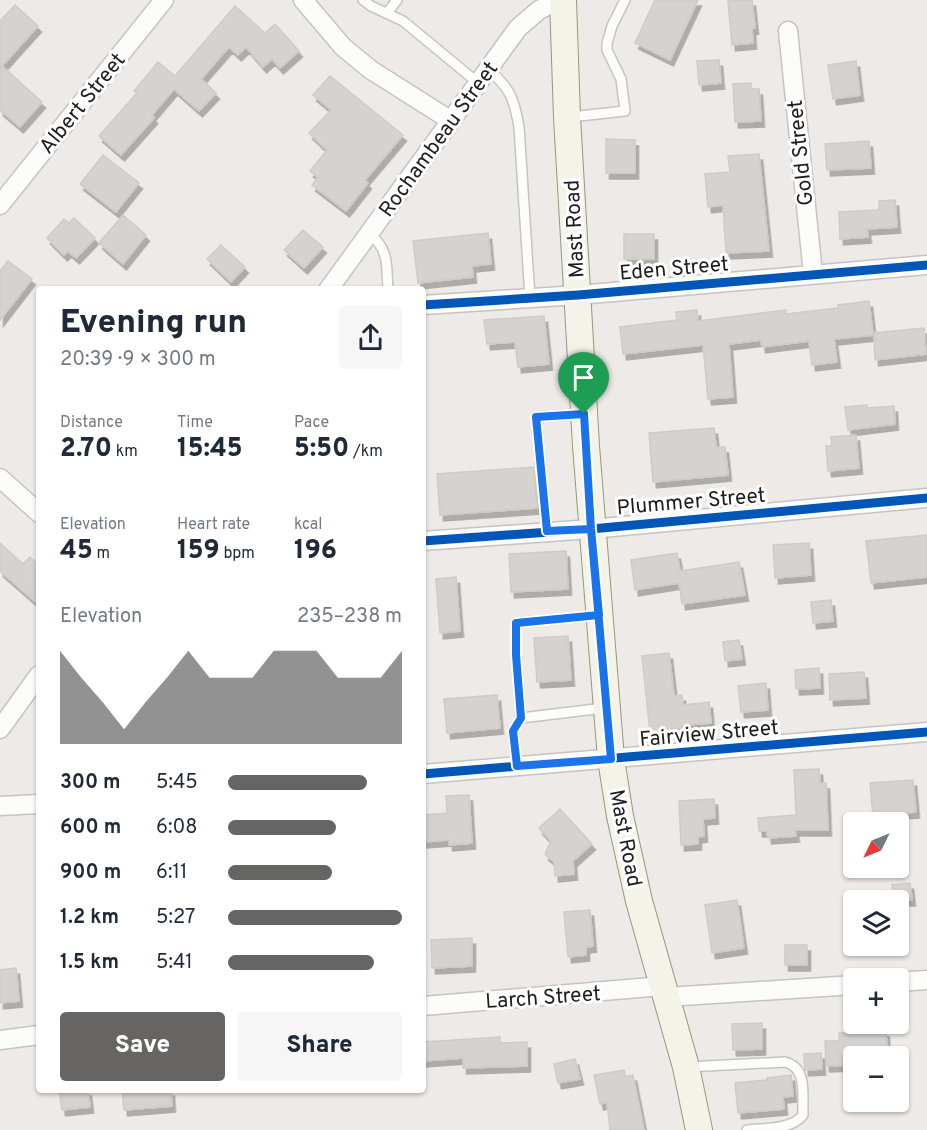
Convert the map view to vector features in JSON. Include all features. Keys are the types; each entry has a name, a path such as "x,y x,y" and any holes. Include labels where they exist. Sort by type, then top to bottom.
{"main road":[{"name":"Mast Road","path":"561,0 591,529 611,759 620,816 639,902 686,1067 699,1130"}],"street":[{"name":"Albert Street","path":"0,205 164,0"},
{"path":"303,0 343,47 371,70 450,120"},
{"name":"Rochambeau Street","path":"331,286 518,28 539,10 561,0"},
{"name":"Gold Street","path":"788,31 813,274"},
{"name":"Eden Street","path":"426,305 578,295 927,265"},
{"path":"0,478 36,510"},
{"name":"Plummer Street","path":"426,541 591,529 927,498"},
{"path":"0,729 36,679"},
{"name":"Fairview Street","path":"426,774 927,732"},
{"path":"0,806 36,804"},
{"path":"909,981 927,980"},
{"name":"Larch Street","path":"426,1006 665,991 843,985"},
{"path":"0,1040 36,1035"}],"lane":[{"path":"363,0 403,21 483,76 504,83 511,94 519,127 530,298"},
{"path":"387,13 397,0"},
{"path":"567,117 625,111 621,79 607,50 612,26 625,0"},
{"path":"369,232 381,243 385,254 388,286"},
{"path":"547,531 536,417 584,414"},
{"path":"517,766 513,731 521,718 516,623 599,615"},
{"path":"521,718 607,708"},
{"path":"686,1067 785,1062 794,1064 802,1076 803,1114 792,1124 747,1130"}],"building":[{"path":"655,0 698,0 670,60 635,43"},
{"path":"752,0 755,28 752,29 753,43 732,45 728,1"},
{"path":"15,5 38,26 2,66 42,102 20,127 0,110 0,21"},
{"path":"235,6 265,33 275,24 299,51 280,68 272,59 263,67 246,47 238,55 229,47 201,79 216,93 199,111 174,89 152,115 154,118 121,155 99,136 137,93 134,91 158,62 175,76"},
{"path":"719,60 721,83 699,85 697,61"},
{"path":"856,61 860,95 833,99 828,65"},
{"path":"330,76 403,135 365,180 368,183 346,211 312,185 318,177 310,171 327,150 309,133 331,110 313,95"},
{"path":"751,83 751,89 759,89 761,121 735,122 733,84"},
{"path":"606,139 635,140 635,173 606,173"},
{"path":"869,141 871,168 827,170 825,144"},
{"path":"759,154 769,251 726,253 723,205 708,207 705,174 730,172 728,156"},
{"path":"103,155 139,183 116,212 80,184"},
{"path":"895,200 897,227 867,229 868,237 840,239 839,212 879,210 879,201"},
{"path":"123,215 146,235 123,264 99,243"},
{"path":"74,218 95,238 76,258 68,251 64,255 47,238 64,219 69,223"},
{"path":"303,230 323,247 304,268 284,250"},
{"path":"488,233 491,264 472,266 473,277 418,283 413,241"},
{"path":"624,234 654,234 654,259 624,259"},
{"path":"221,245 245,267 231,282 207,259"},
{"path":"8,261 32,279 0,320 0,271"},
{"path":"869,301 873,335 834,339 837,362 812,365 809,341 762,347 761,340 729,344 733,397 708,399 703,345 623,354 620,327 677,320 676,312 697,310 698,321 786,310 786,314 838,308 838,305"},
{"path":"544,316 549,364 518,367 515,342 487,344 484,320"},
{"path":"924,328 926,354 875,360 874,333"},
{"path":"867,405 867,408 894,406 895,424 848,430 845,407"},
{"path":"714,428 716,447 725,447 728,475 653,482 649,433"},
{"path":"856,435 859,468 828,471 826,446 832,446 831,437"},
{"path":"534,467 537,508 440,515 437,474"},
{"path":"927,535 927,577 871,583 866,541"},
{"path":"0,543 23,564 30,557 36,563 36,602 0,571"},
{"path":"809,543 811,575 775,578 773,545"},
{"path":"566,551 568,589 511,592 509,554"},
{"path":"677,553 680,571 739,562 745,595 682,604 679,583 635,590 631,560"},
{"path":"456,577 460,631 440,633 436,579"},
{"path":"831,600 833,621 813,623 811,602"},
{"path":"568,636 571,680 537,682 534,638"},
{"path":"739,640 742,659 725,661 723,642"},
{"path":"669,653 674,696 682,695 683,705 709,702 711,723 650,732 642,656"},
{"path":"819,668 820,688 796,689 795,670"},
{"path":"864,672 866,698 830,700 829,674"},
{"path":"766,683 768,710 741,712 738,686"},
{"path":"497,695 500,728 447,733 444,699"},
{"path":"819,769 820,783 826,783 828,830 795,830 796,836 768,838 767,831 759,831 758,818 796,815 794,770"},
{"path":"913,780 916,812 873,812 870,783"},
{"path":"469,795 472,843 449,845 449,840 426,842 426,815 447,813 446,796"},
{"path":"714,799 715,818 703,819 704,836 698,837 698,844 681,845 679,801"},
{"path":"560,809 592,844 573,861 574,874 555,876 554,862 545,854 551,841 539,828"},
{"path":"910,883 912,900 909,900 909,890 892,890 892,885"},
{"path":"737,900 744,948 712,953 705,905"},
{"path":"590,910 593,946 586,947 586,955 568,957 564,912"},
{"path":"472,938 472,966 432,968 431,940"},
{"path":"785,945 807,945 807,965 785,965"},
{"path":"16,968 19,1001 0,1003 0,970"},
{"path":"762,1023 762,1049 733,1050 732,1024"},
{"path":"839,1033 886,1034 887,1046 843,1046 843,1065 826,1066 825,1041 839,1041"},
{"path":"500,1037 500,1043 527,1042 527,1066 463,1068 463,1058 426,1061 426,1042"},
{"path":"821,1053 822,1069 805,1070 804,1054"},
{"path":"575,1059 580,1079 558,1083 554,1064"},
{"path":"624,1070 625,1077 633,1075 644,1130 610,1130 607,1102 600,1104 594,1075"},
{"path":"791,1075 793,1096 783,1097 784,1109 738,1113 735,1083"},
{"path":"59,1093 88,1093 90,1107 62,1110"},
{"path":"122,1093 171,1093 172,1106 124,1110"}],"cycle path":[{"path":"426,305 578,295 927,265"},
{"path":"426,541 591,529 927,498"},
{"path":"426,774 927,732"}],"route":[{"path":"584,414 536,417 547,531 591,529 599,615 516,623 521,718 513,731 517,766 611,759 591,529 584,414"}]}
